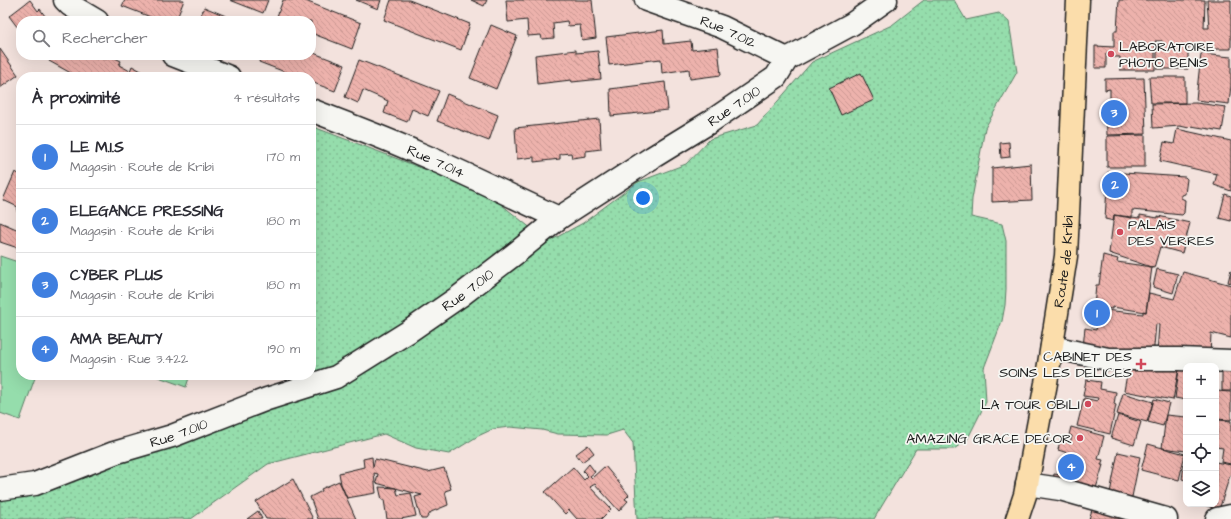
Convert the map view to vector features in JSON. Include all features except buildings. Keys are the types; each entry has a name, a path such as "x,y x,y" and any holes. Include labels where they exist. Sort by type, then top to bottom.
{"main road":[{"name":"Route de Kribi","path":"1017,519 1025,494 1046,383 1066,256 1078,0"}],"street":[{"path":"65,0 70,5 89,16"},
{"name":"Rue 7.012","path":"646,0 722,27 787,59"},
{"path":"787,59 852,24 886,0"},
{"name":"Rue 7.010","path":"0,488 35,484 114,453 172,436 267,399 336,377 408,332 460,296 559,218 710,122 776,77 787,59"},
{"path":"186,60 216,72"},
{"name":"Rue 7.014","path":"316,112 417,152 559,218"},
{"path":"1052,347 1108,359 1231,361"},
{"path":"1027,484 1060,490 1166,519"},
{"path":"1217,519 1231,516"}],"green space":[{"path":"924,0 954,0 966,20 999,13 1009,22 1017,72 985,128 972,199 971,217 1002,224 1006,241 1005,305 1002,321 984,368 986,402 967,440 954,449 916,449 874,519 637,519 633,443 623,430 607,435 558,434 542,430 510,427 493,429 478,436 449,454 416,448 384,434 268,464 191,519 0,519 0,498 153,445 220,430 295,388 300,380 316,380 316,128 432,172 497,201 548,242 583,223 638,182 686,164 710,139 757,125 812,62 892,25"},
{"path":"0,256 16,261 16,380 34,380 20,420 0,413"},
{"path":"167,380 188,380 186,387"}],"place":[{"name":"LABORATOIRE PHOTO BENIS","path":"1111,54"},
{"name":"CYBER PLUS","path":"1114,113"},
{"name":"ELEGANCE PRESSING","path":"1115,185"},
{"name":"PALAIS DES VERRES","path":"1120,232"},
{"name":"LE M.I.S","path":"1097,313"},
{"name":"CABINET DES SOINS LES DELICES","path":"1141,364"},
{"name":"LA TOUR OBILI","path":"1088,404"},
{"name":"AMAZING GRACE DECOR","path":"1080,438"},
{"name":"AMA BEAUTY","path":"1071,467"}]}
